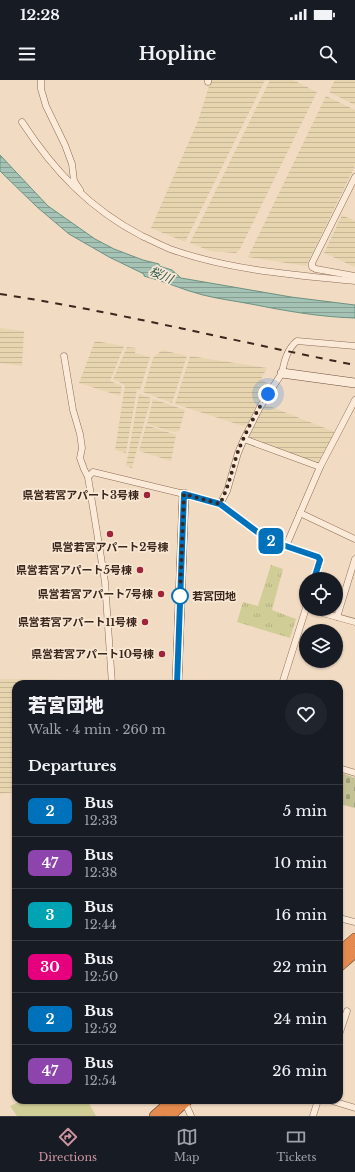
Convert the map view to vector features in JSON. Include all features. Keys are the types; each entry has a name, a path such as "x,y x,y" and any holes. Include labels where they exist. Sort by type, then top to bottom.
{"highway":[{"path":"343,950 355,939"},
{"path":"343,962 355,952"},
{"path":"155,1116 179,1104"}],"street":[{"path":"41,80 41,88 46,106 72,164 74,180 88,199"},
{"path":"22,122 36,143 73,187 104,213 133,231 168,248 189,255 260,271 355,281"},
{"path":"354,181 312,263 312,267 355,276"},
{"path":"220,504 227,491 238,453 244,440 260,407 282,373 287,354 294,344 297,341 355,346"},
{"path":"64,356 73,410 80,434 82,448 80,458 88,477 105,582 112,680"},
{"path":"282,373 355,383"},
{"path":"286,546 320,468 355,400"},
{"path":"244,440 320,468"},
{"path":"88,477 93,472 220,504 268,540 318,557 320,560 316,572"},
{"path":"177,680 184,494"},
{"path":"300,513 355,539"},
{"path":"337,617 355,560"},
{"path":"283,680 303,616"},
{"path":"334,616 355,622"},
{"path":"343,770 355,774"},
{"path":"343,919 355,922"},
{"path":"343,1023 347,1011"},
{"path":"187,1104 191,1116"},
{"path":"313,1116 316,1104"},
{"path":"342,1104 355,1108"}],"shaded area":[{"path":"211,80 265,80 185,242 151,228 198,121"},
{"path":"270,80 293,80 317,92 240,249 236,253 210,251 190,243"},
{"path":"335,80 355,80 355,105 329,92"},
{"path":"326,96 355,110 355,166 306,266 248,257"},
{"path":"342,215 355,221 355,267 324,253"},
{"path":"0,328 24,331 22,366 0,363"},
{"path":"95,341 124,346 110,381 122,386 120,396 79,383"},
{"path":"127,347 136,348 135,353 150,357 140,390 137,389 126,453 115,450 125,385 113,379"},
{"path":"162,350 187,356 172,403 143,392 153,358"},
{"path":"190,356 267,368 261,379 270,385 258,403 248,423 243,426 175,404"},
{"path":"139,394 151,398 132,468 126,466"},
{"path":"153,399 185,410 179,431 173,432 147,424"},
{"path":"264,404 335,432 319,464 247,439"},
{"path":"146,425 176,435 171,461 139,451"},
{"path":"0,679 86,680 12,680 12,792 0,794"}],"green space":[{"path":"271,565 283,569 272,610 296,619 290,638 237,622 243,602 258,606"},
{"path":"343,773 355,778 355,808 343,805"},
{"path":"14,1104 89,1104 96,1116 17,1116 10,1106"}],"water":[{"name":"桜川","path":"0,155 48,206 95,239 114,249 143,260 159,264 159,266 172,270 181,278 291,297 355,305 355,318 303,313 215,298 144,276 144,274 109,257 69,234 37,207 0,171"}],"railway":[{"path":"0,294 89,309 355,365"}],"bus line":[{"name":"2","path":"177,680 184,494 220,504 268,540 318,557 320,560 316,572"}],"place":[{"name":"県営若宮アパート3号棟","path":"147,495"},
{"name":"県営若宮アパート2号棟","path":"110,534"},
{"name":"県営若宮アパート5号棟","path":"140,570"},
{"name":"県営若宮アパート7号棟","path":"161,594"},
{"name":"若宮団地","path":"180,596"},
{"name":"県営若宮アパート11号棟","path":"145,622"},
{"name":"県営若宮アパート10号棟","path":"162,654"}],"route":[{"path":"180,596 184,494 220,504 227,491 238,453 260,407 268,394"}]}
